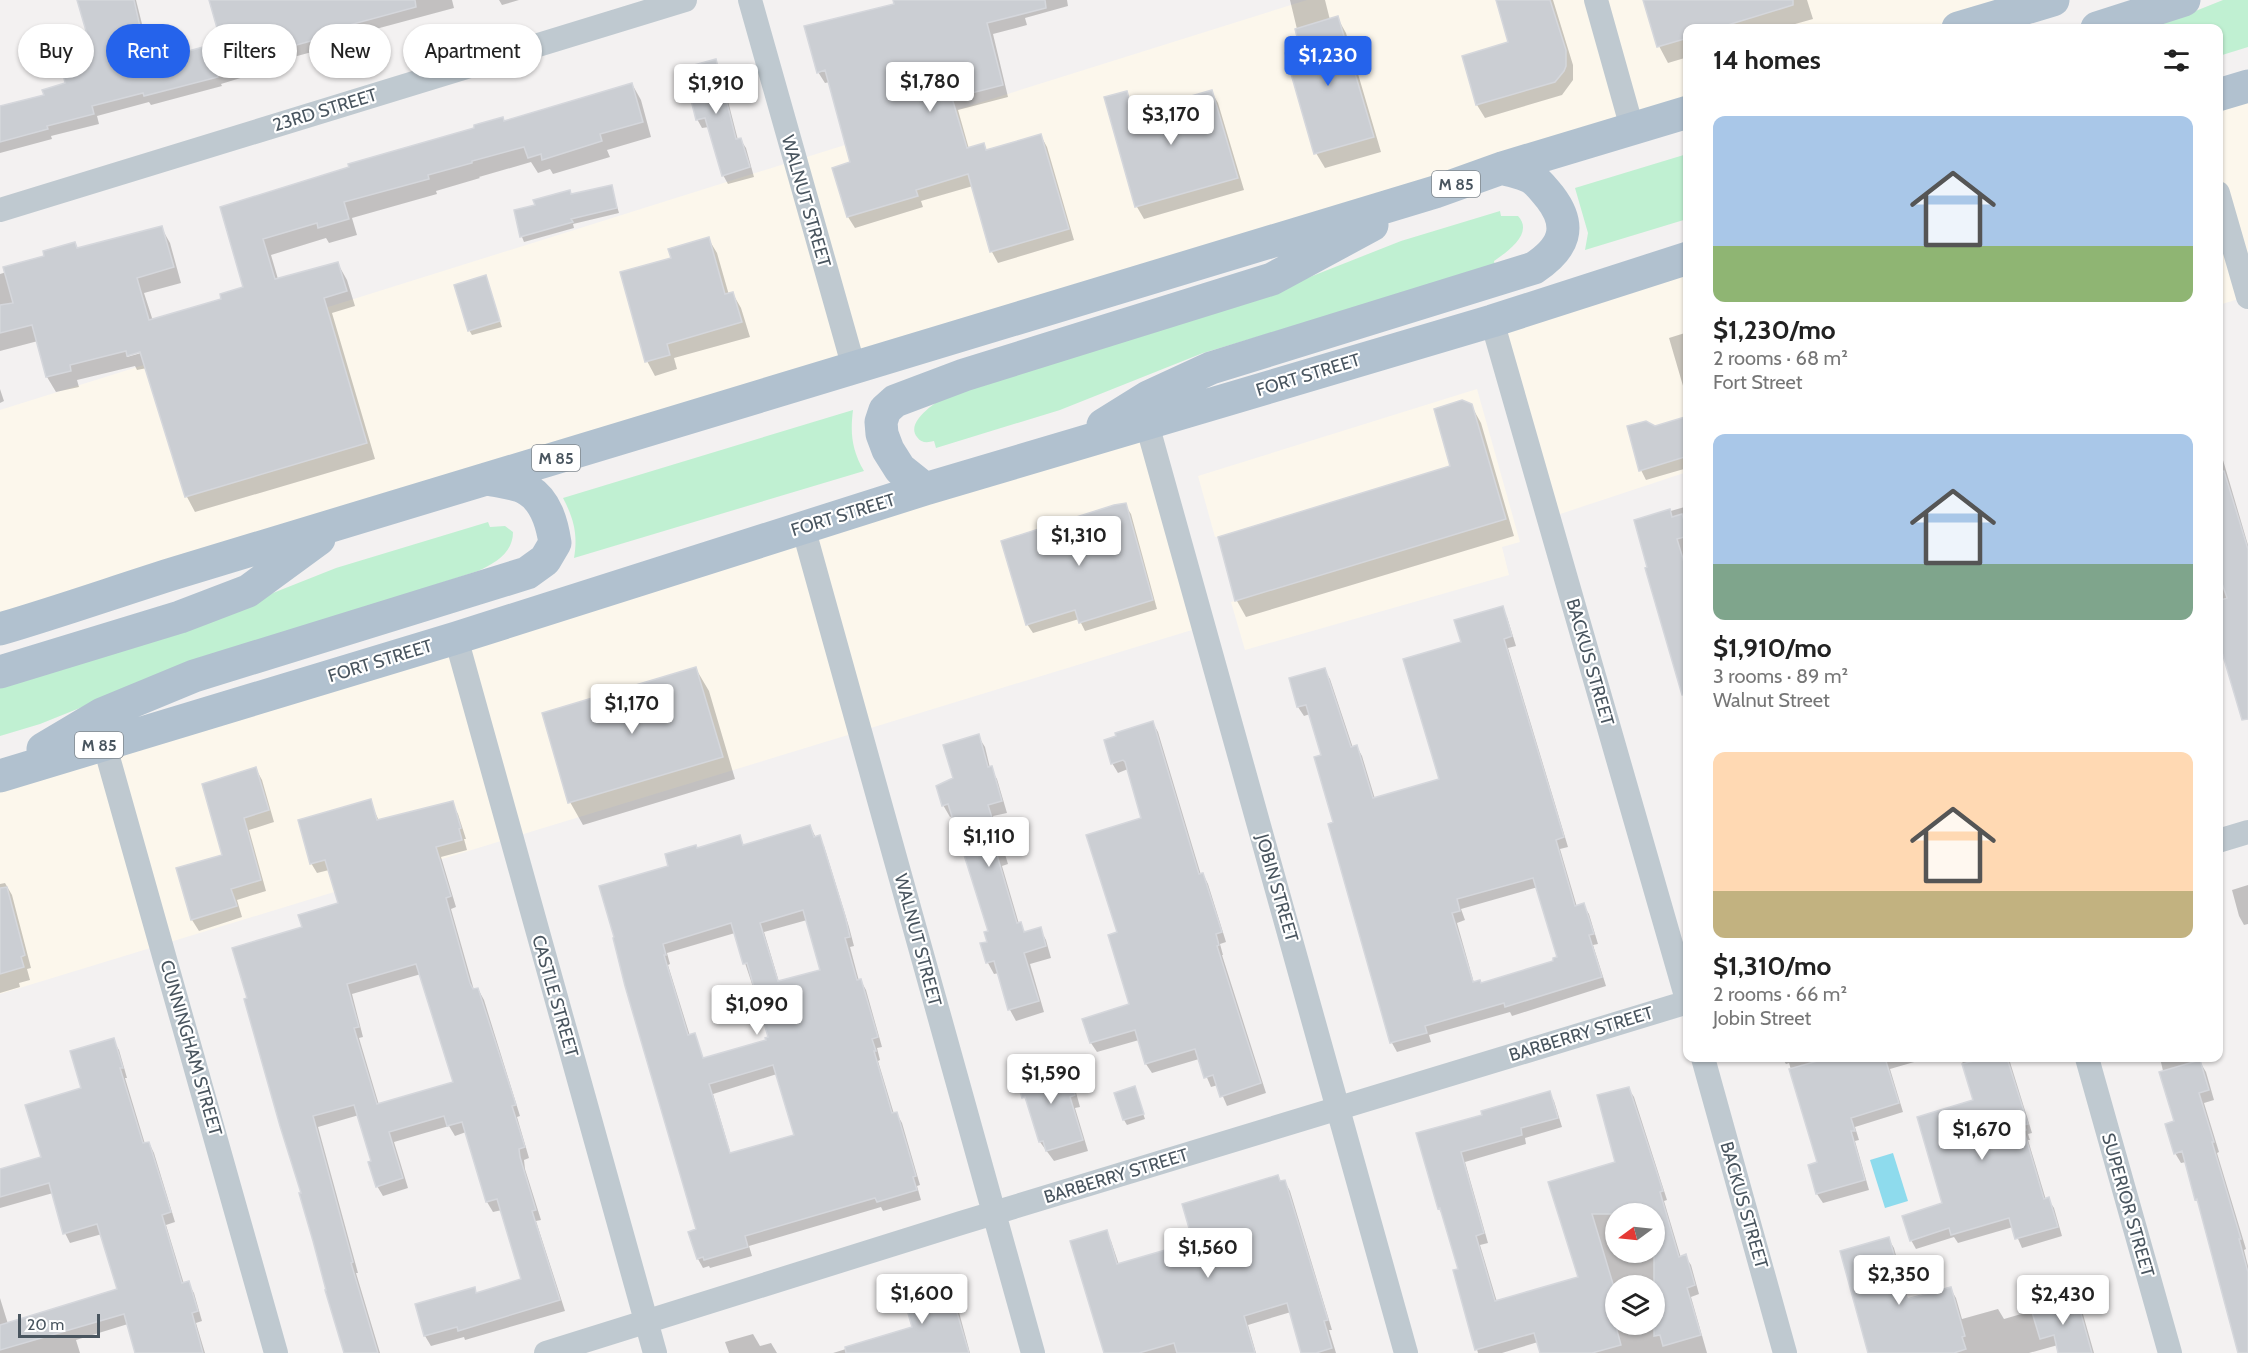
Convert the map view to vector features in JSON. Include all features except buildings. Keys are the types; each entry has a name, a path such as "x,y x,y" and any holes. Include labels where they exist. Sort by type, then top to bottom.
{"main road":[{"path":"1972,24 2053,0"},
{"path":"2109,24 2184,0"},
{"path":"2223,94 2248,86"},
{"name":"M 85","path":"0,629 1435,192 1502,168 1683,113"},
{"path":"1065,449 1148,397 1211,368 1534,268 1546,261 1563,237 1564,222 1553,201 1530,177 1502,168"},
{"path":"925,489 900,469 888,450 882,434 881,422 885,410 895,401 964,375 1272,279 1435,192"},
{"name":"FORT STREET","path":"0,775 456,638 925,489 1492,321 1683,260"},
{"path":"0,775 102,714 194,676 527,573 545,560 555,543 549,518 543,504 528,489 488,479"},
{"path":"0,672 180,617 248,591 337,526"}],"street":[{"name":"23RD STREET","path":"0,210 685,0"},
{"name":"WALNUT STREET","path":"750,0 854,368"},
{"path":"1596,0 1632,128"},
{"path":"2223,210 2248,297"},
{"name":"BACKUS STREET","path":"1492,321 1683,988"},
{"name":"JOBIN STREET","path":"1147,424 1406,1353"},
{"name":"WALNUT STREET","path":"803,527 1033,1353"},
{"name":"CASTLE STREET","path":"456,638 656,1353"},
{"name":"CUNNINGHAM STREET","path":"104,743 276,1353"},
{"path":"2223,840 2248,832"},
{"name":"BARBERRY STREET","path":"546,1353 1338,1107 1683,1003"},
{"name":"BACKUS STREET","path":"1704,1062 1785,1353"},
{"name":"SUPERIOR STREET","path":"2088,1062 2170,1353"}],"shaded area":[{"path":"1307,0 2052,0 1971,24 1683,24 1683,113 0,629 0,410"},
{"path":"2248,86 2248,296 2223,304 2223,94"},
{"path":"1683,259 1683,473 1548,518 1492,321"},
{"path":"1477,389 1520,542 1502,547 1509,575 1245,650 1231,602 1235,601 1218,537 1215,537 1198,476"},
{"path":"1147,424 1205,626 0,994 0,776"}],"green space":[{"path":"2223,0 2248,0 2248,47 2223,55 2223,24 2154,24"},
{"path":"1683,155 1683,220 1585,250 1588,233 1575,188"},
{"path":"1500,211 1501,216 1518,216 1523,229 1517,241 1494,261 1495,266 1203,353 1060,410 936,448 934,441 920,440 914,431 919,418 951,392 1254,299 1401,241"},
{"path":"853,410 853,442 864,471 574,558 576,542 574,527 563,498"},
{"path":"488,522 490,527 505,526 513,532 512,539 510,546 502,556 478,571 187,665 40,724 0,736 0,684 195,624 336,568"}],"water":[{"path":"1893,1153 1908,1201 1885,1208 1870,1160"}]}
